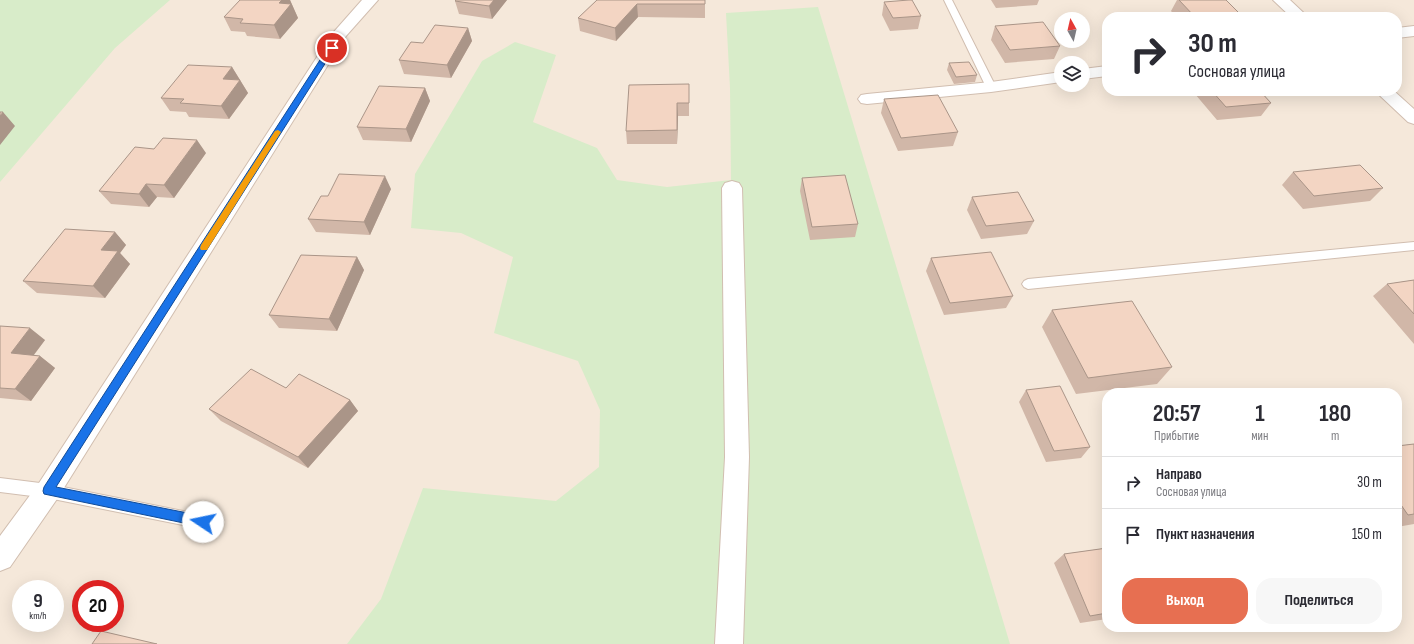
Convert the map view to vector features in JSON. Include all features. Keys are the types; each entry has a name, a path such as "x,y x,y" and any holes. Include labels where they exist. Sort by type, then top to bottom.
{"street":[{"path":"0,558 48,491 340,34 370,0"},
{"path":"1281,0 1294,12"},
{"path":"1402,32 1414,31"},
{"path":"1090,73 1102,72"},
{"path":"867,99 1054,78"},
{"path":"1390,96 1414,118"},
{"path":"729,644 737,457 732,188"}],"lane":[{"path":"948,0 991,86"},
{"path":"1028,284 1414,246"},
{"path":"0,485 48,491 203,522"}],"shaded area":[{"path":"0,0 1414,0 1414,644 0,644"}],"green space":[{"path":"0,0 170,0 115,48 0,182"},
{"path":"818,7 1010,644 347,644 381,599 423,488 556,501 599,467 600,410 578,361 494,333 513,257 461,233 411,228 415,174 482,61 515,42 556,55 533,122 597,148 617,180 667,187 731,180 730,88 726,13"}],"building":[{"path":"240,0 282,0 279,3 291,4 274,25 240,23 243,19 224,17"},
{"path":"494,0 489,6 455,1"},
{"path":"597,0 705,0 705,4 637,4 615,28 578,18"},
{"path":"912,0 921,16 893,18 884,2"},
{"path":"1179,0 1226,0 1238,12 1190,12"},
{"path":"1043,22 1054,38 1054,46 1010,50 995,26"},
{"path":"435,25 468,28 447,65 399,60 411,42 423,43"},
{"path":"969,62 977,75 956,77 949,63"},
{"path":"188,65 232,67 223,79 240,80 221,106 180,103 184,99 161,98"},
{"path":"689,84 689,103 677,103 677,130 626,131 629,85"},
{"path":"379,86 425,88 406,129 357,127"},
{"path":"938,95 958,132 901,138 884,99"},
{"path":"1216,96 1265,96 1271,103 1226,107"},
{"path":"163,138 197,140 164,185 146,184 139,194 99,191 135,147 154,149"},
{"path":"1360,165 1383,188 1314,196 1293,172"},
{"path":"339,174 385,176 364,222 308,219 321,196 328,196"},
{"path":"845,175 858,224 812,227 802,178"},
{"path":"1018,192 1034,221 986,226 972,197"},
{"path":"65,229 115,232 101,250 118,251 93,286 23,281"},
{"path":"991,252 1013,296 950,303 931,258"},
{"path":"301,255 357,257 329,319 269,315"},
{"path":"1414,280 1414,314 1387,284"},
{"path":"1132,301 1172,367 1088,378 1052,310"},
{"path":"0,326 30,328 11,353 40,356 15,389 0,388"},
{"path":"251,369 286,388 299,374 350,400 298,457 209,409"},
{"path":"1060,386 1090,447 1054,451 1026,390"},
{"path":"1414,444 1414,514 1408,515 1402,506 1402,445"},
{"path":"1102,549 1102,614 1090,616 1064,554"},
{"path":"100,632 105,632 157,644 92,644"}],"slow traffic":[{"path":"204,248 278,132"}],"route":[{"path":"203,522 48,491 332,48"}]}
